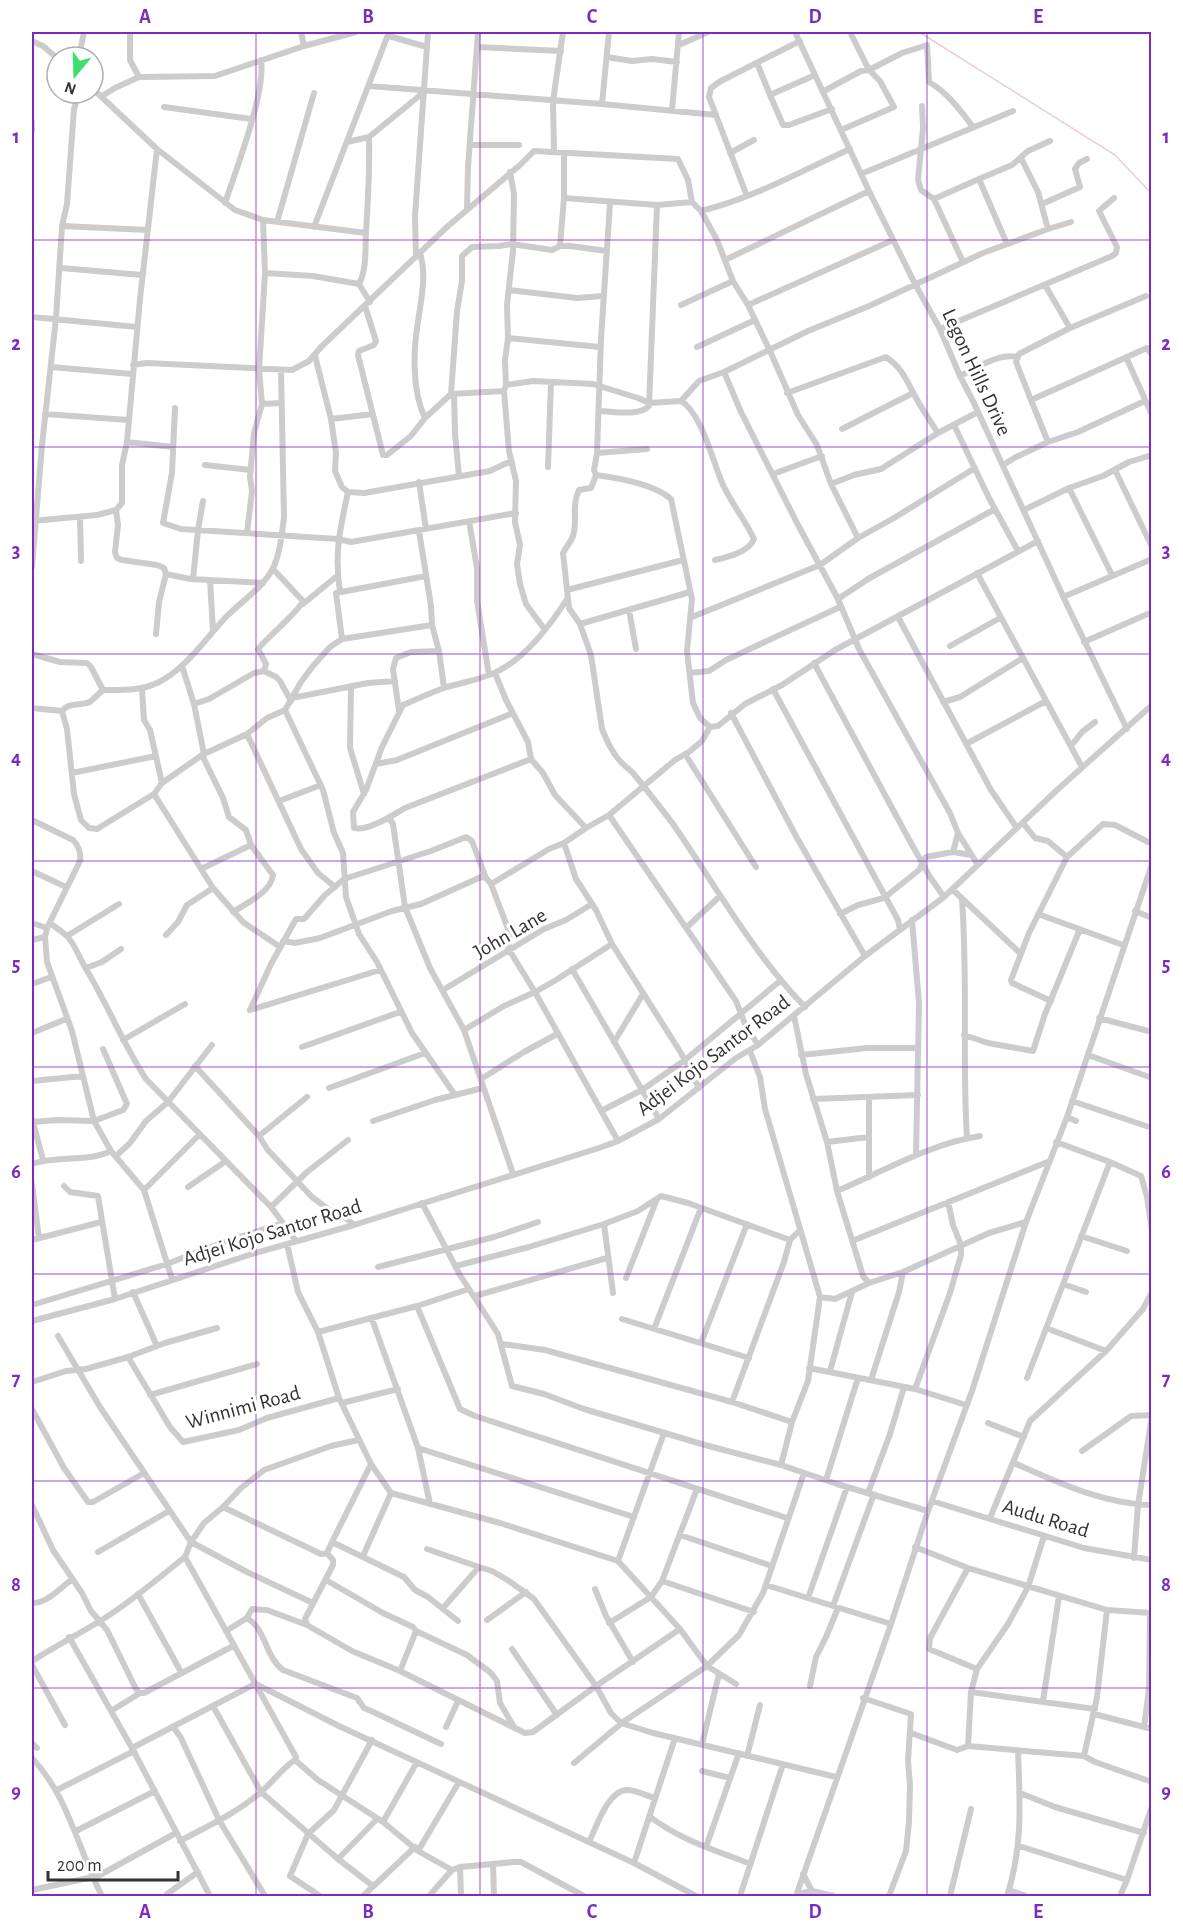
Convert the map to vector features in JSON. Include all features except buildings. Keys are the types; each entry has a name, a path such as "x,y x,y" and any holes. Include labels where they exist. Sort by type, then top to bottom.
{"street":[{"path":"130,32 130,60 139,77"},
{"path":"301,32 304,46"},
{"path":"105,94 139,77 215,76 304,46 356,32"},
{"path":"425,418 415,383 417,324 424,284 424,267 418,255 415,216 428,32"},
{"path":"467,209 478,32"},
{"path":"554,152 554,101 563,32"},
{"path":"602,104 609,32"},
{"path":"672,110 679,32"},
{"path":"679,45 708,32"},
{"name":"Legon Hills Drive","path":"798,32 815,75 869,191 940,329 1084,642 1127,729"},
{"path":"841,130 894,107 877,76 869,70 850,32"},
{"path":"314,227 389,34 427,47"},
{"path":"747,196 709,97 711,88 800,41"},
{"path":"824,92 861,71 869,70 902,53 927,45 929,82 938,87 956,104 974,127"},
{"path":"477,47 561,51"},
{"path":"607,57 632,61 652,59 677,62"},
{"path":"225,204 263,72 261,60"},
{"path":"757,63 783,125 832,110"},
{"path":"770,95 815,75"},
{"path":"369,86 716,115"},
{"path":"347,141 369,137 425,92"},
{"path":"277,222 314,93"},
{"path":"105,99 157,148 225,204 243,214 263,220 366,233"},
{"path":"32,567 33,521 56,318 75,105"},
{"path":"922,106 918,180 921,190 933,199 963,262"},
{"path":"164,107 251,119"},
{"path":"861,174 1013,111"},
{"path":"32,122 32,131"},
{"path":"359,284 362,278 366,233 370,170 369,137"},
{"path":"730,153 754,140"},
{"path":"933,199 1012,165 1036,146 1050,141"},
{"path":"470,145 519,145"},
{"path":"33,521 80,517 116,510 123,499 122,465 127,442 142,275 157,148"},
{"path":"701,211 776,185 850,149"},
{"path":"133,365 147,363 259,370 299,368 315,356 321,347 467,209 534,151 678,159 688,180 692,202 701,211 733,280 748,305 787,393 822,456 831,484 858,538"},
{"path":"560,246 564,198 564,153"},
{"path":"1021,158 1038,192 1048,229"},
{"path":"1042,204 1080,187 1075,169 1079,163 1087,159"},
{"path":"510,172 514,194 507,305 505,388 511,461 516,481 515,522 520,545 517,564 526,604 545,630"},
{"path":"979,179 1007,244"},
{"path":"725,260 869,191"},
{"path":"564,198 657,205 692,202"},
{"path":"940,329 1116,253 1117,247 1099,211 1114,198"},
{"path":"610,203 600,347 601,385 594,470 596,475 591,488 579,490 576,497 573,538 566,545 563,553 569,608 580,624 591,656 606,739 621,762 631,771 675,826 720,896 780,981 805,1007"},
{"path":"598,411 639,412 646,410 649,403 657,205"},
{"path":"247,533 252,491 250,470 254,433 262,404 259,370 265,273 263,220"},
{"path":"359,284 368,304 376,341 374,345 359,351 358,355 383,455 387,455 411,436 425,418 452,394 505,388 533,381 601,385 649,403 681,401 699,381 724,372 808,331 869,306 963,262 1071,222"},
{"path":"63,226 148,230"},
{"path":"748,305 894,240"},
{"path":"459,476 452,394 457,311 462,281 462,256 472,247 512,244 552,250 560,246 607,251"},
{"path":"61,268 142,275"},
{"path":"265,273 313,276 359,284"},
{"path":"681,305 733,280"},
{"path":"1045,285 1070,328"},
{"path":"509,290 578,298 603,296"},
{"path":"1017,357 1022,352 1070,328 1146,296"},
{"path":"32,317 137,327"},
{"path":"697,347 755,320"},
{"path":"508,338 600,347"},
{"path":"1031,400 1147,348 1152,355"},
{"path":"315,356 331,419 336,453 335,471 342,487 348,492 364,493 490,471 511,461"},
{"path":"787,393 886,357 905,374 913,393 938,433"},
{"path":"960,376 999,357 1017,357"},
{"path":"1017,357 1019,372 1048,442"},
{"path":"1126,357 1152,415"},
{"path":"51,367 132,374"},
{"path":"62,711 65,707 91,701 103,690 142,689 159,682 182,666 213,631 262,583 273,568 282,535 284,517 281,370"},
{"path":"724,372 741,412 838,598 855,640 950,813 958,833 978,865"},
{"path":"548,467 551,382"},
{"path":"842,429 913,393"},
{"path":"681,401 691,410 725,488 754,539 751,546 729,557 715,560"},
{"path":"1003,465 1048,442 1078,432 1145,401"},
{"path":"262,404 281,403"},
{"path":"175,408 172,473 163,523 181,529 338,539 351,542 516,513"},
{"path":"831,484 854,475 881,470 938,433 978,412"},
{"path":"45,414 128,420"},
{"path":"331,419 373,414"},
{"path":"954,425 1018,551"},
{"path":"127,442 173,447"},
{"path":"597,453 647,449"},
{"path":"1024,510 1068,488 1115,470 1129,462 1152,455"},
{"path":"773,474 822,456"},
{"path":"206,465 250,470"},
{"path":"692,617 820,565 858,538 975,468"},
{"path":"1115,470 1152,547"},
{"path":"596,475 621,479 661,491 671,499 692,599 687,651 696,711 710,727 718,726 745,704 773,690 814,663 1038,541"},
{"path":"419,482 426,576 432,625 439,651 444,688"},
{"path":"1068,488 1112,575"},
{"path":"340,592 337,576 338,539 348,492"},
{"path":"194,579 203,501"},
{"path":"838,598 995,509"},
{"path":"116,510 118,525 115,552 117,558 160,566 164,568 166,574 159,602 156,634"},
{"path":"80,517 81,561"},
{"path":"469,521 477,568 477,601 492,674 528,742 531,759 543,773 555,795 586,828"},
{"path":"1063,597 1152,559"},
{"path":"567,590 683,560"},
{"path":"273,568 300,595 303,604"},
{"path":"977,573 1082,767"},
{"path":"166,574 194,579 262,583"},
{"path":"264,671 266,664 258,649 303,604 337,576"},
{"path":"342,639 335,594 426,576"},
{"path":"210,580 213,631"},
{"path":"580,624 690,592"},
{"path":"531,759 405,808 359,830 354,828 353,812 399,711 405,704 444,688 492,674 515,661 545,630 567,599"},
{"path":"690,673 713,670 726,660 840,607"},
{"path":"629,610 636,649"},
{"path":"1084,642 1152,612"},
{"path":"898,617 993,794 1020,826 1035,838 1048,841 1067,857"},
{"path":"950,646 1000,618"},
{"path":"62,711 67,729 74,795 81,820 93,829 97,829 154,794 162,783 203,754 247,734 267,718 285,710 301,682 326,651 342,639 432,625"},
{"path":"399,711 394,681 394,663 399,655 439,651"},
{"path":"32,654 60,662 87,663 103,690"},
{"path":"943,702 960,697 1023,658"},
{"path":"814,663 922,864 944,897"},
{"path":"182,666 194,704 203,754 229,817 246,830 251,845 273,874 273,880 262,892 233,912"},
{"path":"194,704 209,699 254,673 264,671 280,681 291,700"},
{"path":"291,700 351,686 394,681"},
{"path":"351,686 350,748 363,794"},
{"path":"142,689 144,720 150,730 162,783"},
{"path":"773,690 898,920 900,930"},
{"path":"966,744 1046,701"},
{"name":"Adjei Kojo Santor Road","path":"32,1321 115,1299 172,1279 339,1230 618,1141 658,1119 736,1058 758,1045 865,956 944,897 1082,767 1152,705"},
{"path":"32,708 62,711"},
{"path":"285,710 321,785 334,833 343,853 348,908 362,940 380,970 400,1012 425,1053 455,1095"},
{"path":"376,764 397,760 513,713"},
{"path":"731,714 865,956"},
{"path":"1071,746 1082,732 1095,722"},
{"path":"491,884 609,815 675,760 702,741 710,727"},
{"path":"247,734 301,849 318,873 335,887"},
{"path":"685,754 756,867"},
{"path":"72,773 156,756"},
{"path":"279,801 321,785"},
{"path":"154,794 213,888 233,912 243,922 281,944 320,938 421,903 481,877 486,878"},
{"path":"609,815 736,1001 740,1014 758,1045"},
{"path":"388,818 393,824 405,907 430,968 465,1030 513,1174"},
{"path":"32,820 77,844 80,853 80,861 48,925 45,937 46,962 72,1031 94,1121 113,1154 144,1190 172,1279"},
{"path":"1051,1001 1011,982 1020,953 1067,857 1103,824 1115,825 1152,844"},
{"path":"953,852 958,833"},
{"path":"380,970 250,1010 281,944 296,919 304,919 344,879 466,837 472,841 510,934 507,945 509,951 618,1141"},
{"path":"564,843 571,869 612,944 685,1060 699,1088"},
{"path":"201,869 251,845"},
{"path":"840,914 858,905 884,898 919,870 926,857 953,852 971,855"},
{"path":"834,1896 812,1891 796,1895 991,1333 1026,1222 1067,1117 1098,1018 1152,864"},
{"path":"32,871 66,887"},
{"path":"166,935 178,922 187,905 213,888"},
{"path":"952,889 1020,953"},
{"path":"686,928 720,896"},
{"path":"962,900 967,1138"},
{"path":"67,936 119,904"},
{"name":"John Lane","path":"443,990 544,929 566,920 592,904"},
{"path":"1135,911 1152,918"},
{"path":"1038,914 1124,945"},
{"path":"912,920 918,1003 916,1155"},
{"path":"32,923 48,925 67,936 95,982 123,1040 146,1079 270,1207 296,1241"},
{"path":"964,1035 988,1043 1033,1051 1080,929"},
{"path":"32,940 45,937"},
{"path":"465,1030 504,1006 535,993 612,944"},
{"path":"86,968 102,962 121,950"},
{"path":"572,969 658,1119"},
{"path":"32,984 51,977"},
{"path":"601,1111 642,1090 685,1060 780,981"},
{"path":"614,1042 643,994"},
{"path":"123,1040 185,1004"},
{"path":"302,1047 400,1012"},
{"path":"794,1016 801,1055 826,1142 837,1191 863,1276 869,1283"},
{"path":"1098,1018 1152,1032"},
{"path":"32,1033 66,1019"},
{"path":"481,1079 557,1034"},
{"path":"32,1164 43,1160 94,1158 113,1154 130,1143 146,1121 168,1102 212,1045"},
{"path":"801,1055 867,1048 918,1048"},
{"path":"43,1160 32,1121 94,1121 123,1110 127,1104 103,1049"},
{"path":"750,1051 760,1077 765,1108 820,1297 808,1382 792,1422 781,1465"},
{"path":"329,1088 425,1053"},
{"path":"1088,1055 1152,1078"},
{"path":"195,1066 297,1181 319,1203 354,1225"},
{"path":"32,1081 83,1076"},
{"path":"373,1121 483,1088"},
{"path":"813,1099 918,1095"},
{"path":"259,1136 307,1097"},
{"path":"868,1097 869,1178"},
{"path":"1071,1101 1152,1128"},
{"path":"1067,1117 1076,1121"},
{"path":"144,1190 200,1134"},
{"path":"837,1191 916,1155 980,1136"},
{"path":"826,1142 869,1137"},
{"path":"270,1207 297,1181 348,1140"},
{"path":"1056,1142 1138,1173 1149,1197 1152,1230"},
{"path":"188,1187 226,1161"},
{"path":"852,1241 1050,1161"},
{"path":"1027,1378 1110,1162"},
{"path":"1143,1181 1151,1178"},
{"path":"32,1184 39,1238"},
{"path":"64,1186 70,1192 98,1196 115,1299"},
{"path":"456,1266 604,1224 638,1211 664,1196 790,1240"},
{"path":"626,1278 657,1198"},
{"path":"915,1389 960,1265 961,1245 953,1225 948,1202"},
{"path":"422,1203 447,1251 498,1334 512,1386 928,1511"},
{"path":"654,1329 701,1208"},
{"path":"336,1215 339,1230"},
{"path":"32,1240 101,1222"},
{"path":"378,1267 447,1251 538,1222"},
{"path":"820,1297 835,1299 869,1283 903,1272 989,1233 1026,1222"},
{"path":"32,1305 167,1264 210,1246 282,1223"},
{"path":"604,1224 613,1293"},
{"path":"701,1343 747,1224"},
{"path":"732,1402 790,1240 800,1230"},
{"path":"1081,1236 1127,1251"},
{"path":"287,1244 298,1292 318,1332 340,1400 371,1464 391,1493 618,1561 680,1629 707,1666 736,1684"},
{"path":"475,1296 607,1258"},
{"path":"871,1380 899,1292 903,1272"},
{"path":"1063,1284 1086,1292"},
{"path":"318,1332 417,1306 469,1288"},
{"path":"830,1371 852,1292"},
{"path":"990,1518 1030,1421 1106,1351 1143,1309 1152,1292"},
{"path":"134,1293 157,1346"},
{"path":"417,1306 460,1409 475,1416 787,1518"},
{"path":"622,1318 749,1358"},
{"path":"372,1319 418,1448 430,1504"},
{"path":"32,1382 66,1371 128,1357 217,1328"},
{"path":"1046,1328 1106,1351"},
{"path":"58,1336 144,1473 191,1542 247,1572 313,1602"},
{"path":"502,1344 545,1350 732,1402 792,1422"},
{"name":"Winnimi Road","path":"128,1357 178,1439 187,1442 239,1430 267,1418 398,1389"},
{"path":"150,1395 257,1364"},
{"path":"809,1368 915,1389 966,1406"},
{"path":"826,1480 858,1378"},
{"path":"810,1686 816,1657 826,1637 904,1387"},
{"path":"32,1409 64,1468 87,1502 93,1502 144,1473"},
{"path":"1082,1451 1131,1416 1152,1415 1138,1504 1134,1558"},
{"path":"988,1423 1024,1437"},
{"path":"618,1561 664,1433"},
{"path":"65,1725 32,1663 69,1637 100,1621 185,1557 191,1542 204,1523 223,1508 241,1488 273,1465 331,1446 358,1440"},
{"path":"418,1448 634,1516"},
{"path":"1014,1463 1080,1490 1114,1500 1152,1505"},
{"path":"327,1553 371,1464"},
{"path":"574,1763 623,1722 707,1666 739,1635 754,1612 766,1585 804,1473"},
{"path":"808,1598 848,1487"},
{"path":"609,1623 651,1597 662,1581 697,1489"},
{"path":"363,1556 391,1493"},
{"name":"Audu Road","path":"932,1501 1084,1548 1152,1560"},
{"path":"32,1505 53,1550 82,1593 91,1611 107,1630 140,1693"},
{"path":"223,1508 318,1553 327,1553 333,1560 326,1580 305,1619 307,1625"},
{"path":"98,1552 170,1511"},
{"path":"680,1535 772,1566"},
{"path":"968,1746 971,1692 977,1669 1008,1624 1028,1587 1044,1536"},
{"path":"332,1542 404,1577 415,1590 458,1621"},
{"path":"915,1547 968,1568 1107,1610 1151,1613 1150,1689 1144,1727"},
{"path":"427,1549 492,1571 534,1599 618,1721 637,1729 836,1777"},
{"path":"185,1557 296,1757 295,1760 318,1780 380,1820 416,1849 452,1870"},
{"path":"443,1608 479,1568"},
{"path":"968,1568 930,1638 929,1649 977,1669"},
{"path":"32,1603 43,1601 72,1579"},
{"path":"326,1580 416,1631 467,1655 491,1673 497,1681 500,1703 515,1728"},
{"path":"662,1581 754,1612"},
{"path":"766,1585 891,1624"},
{"path":"595,1589 609,1623 633,1662"},
{"path":"487,1620 526,1592"},
{"path":"138,1594 181,1672"},
{"path":"1043,1701 1059,1596"},
{"path":"226,1631 247,1618 252,1609 267,1610 307,1625 352,1651 400,1671 525,1733 533,1732 680,1629"},
{"path":"1084,1756 1094,1712 1107,1610"},
{"path":"247,1618 257,1627 274,1664 283,1670 357,1698 364,1708 441,1744"},
{"path":"400,1671 416,1631"},
{"path":"69,1637 133,1750 210,1896"},
{"path":"111,1711 140,1693 144,1693 233,1646"},
{"path":"512,1649 557,1715"},
{"path":"702,1744 719,1674"},
{"path":"57,1790 255,1684"},
{"path":"255,1684 339,1726 634,1863 694,1896"},
{"path":"971,1692 1043,1701 1094,1712 1152,1729"},
{"path":"864,1698 911,1714 908,1761 909,1822 906,1851 889,1896"},
{"path":"447,1727 458,1701"},
{"path":"747,1755 760,1705"},
{"path":"213,1706 261,1792 308,1834 373,1886"},
{"path":"174,1728 181,1738 219,1820 265,1896"},
{"path":"911,1733 957,1750 968,1746 1084,1756 1152,1782"},
{"path":"634,1863 675,1738"},
{"path":"320,1896 290,1876 308,1834 334,1810 372,1740"},
{"path":"32,1743 38,1748"},
{"path":"1018,1751 1019,1846 1008,1893 1026,1896"},
{"path":"706,1847 739,1754"},
{"path":"32,1758 57,1790 76,1831 92,1878 102,1896"},
{"path":"180,1841 227,1816 261,1792 286,1765 295,1760"},
{"path":"338,1859 380,1820 417,1762"},
{"path":"740,1896 783,1764"},
{"path":"702,1772 730,1778"},
{"path":"363,1896 416,1849 459,1782"},
{"path":"589,1842 607,1804 616,1793 627,1790 655,1798"},
{"path":"76,1831 155,1791"},
{"path":"1020,1793 1055,1808 1144,1833"},
{"path":"1120,1896 1152,1806"},
{"path":"950,1896 970,1809"},
{"path":"649,1816 665,1827 706,1847 751,1864"},
{"path":"32,1890 92,1878 176,1833"},
{"path":"1019,1846 1127,1880"},
{"path":"429,1896 452,1870 460,1867 521,1862 584,1896"},
{"path":"494,1865 494,1896"},
{"path":"460,1867 461,1896"},
{"path":"166,1894 198,1872"},
{"path":"802,1874 812,1891"}],"waterway":[{"path":"919,32 1115,155 1152,194"}]}
